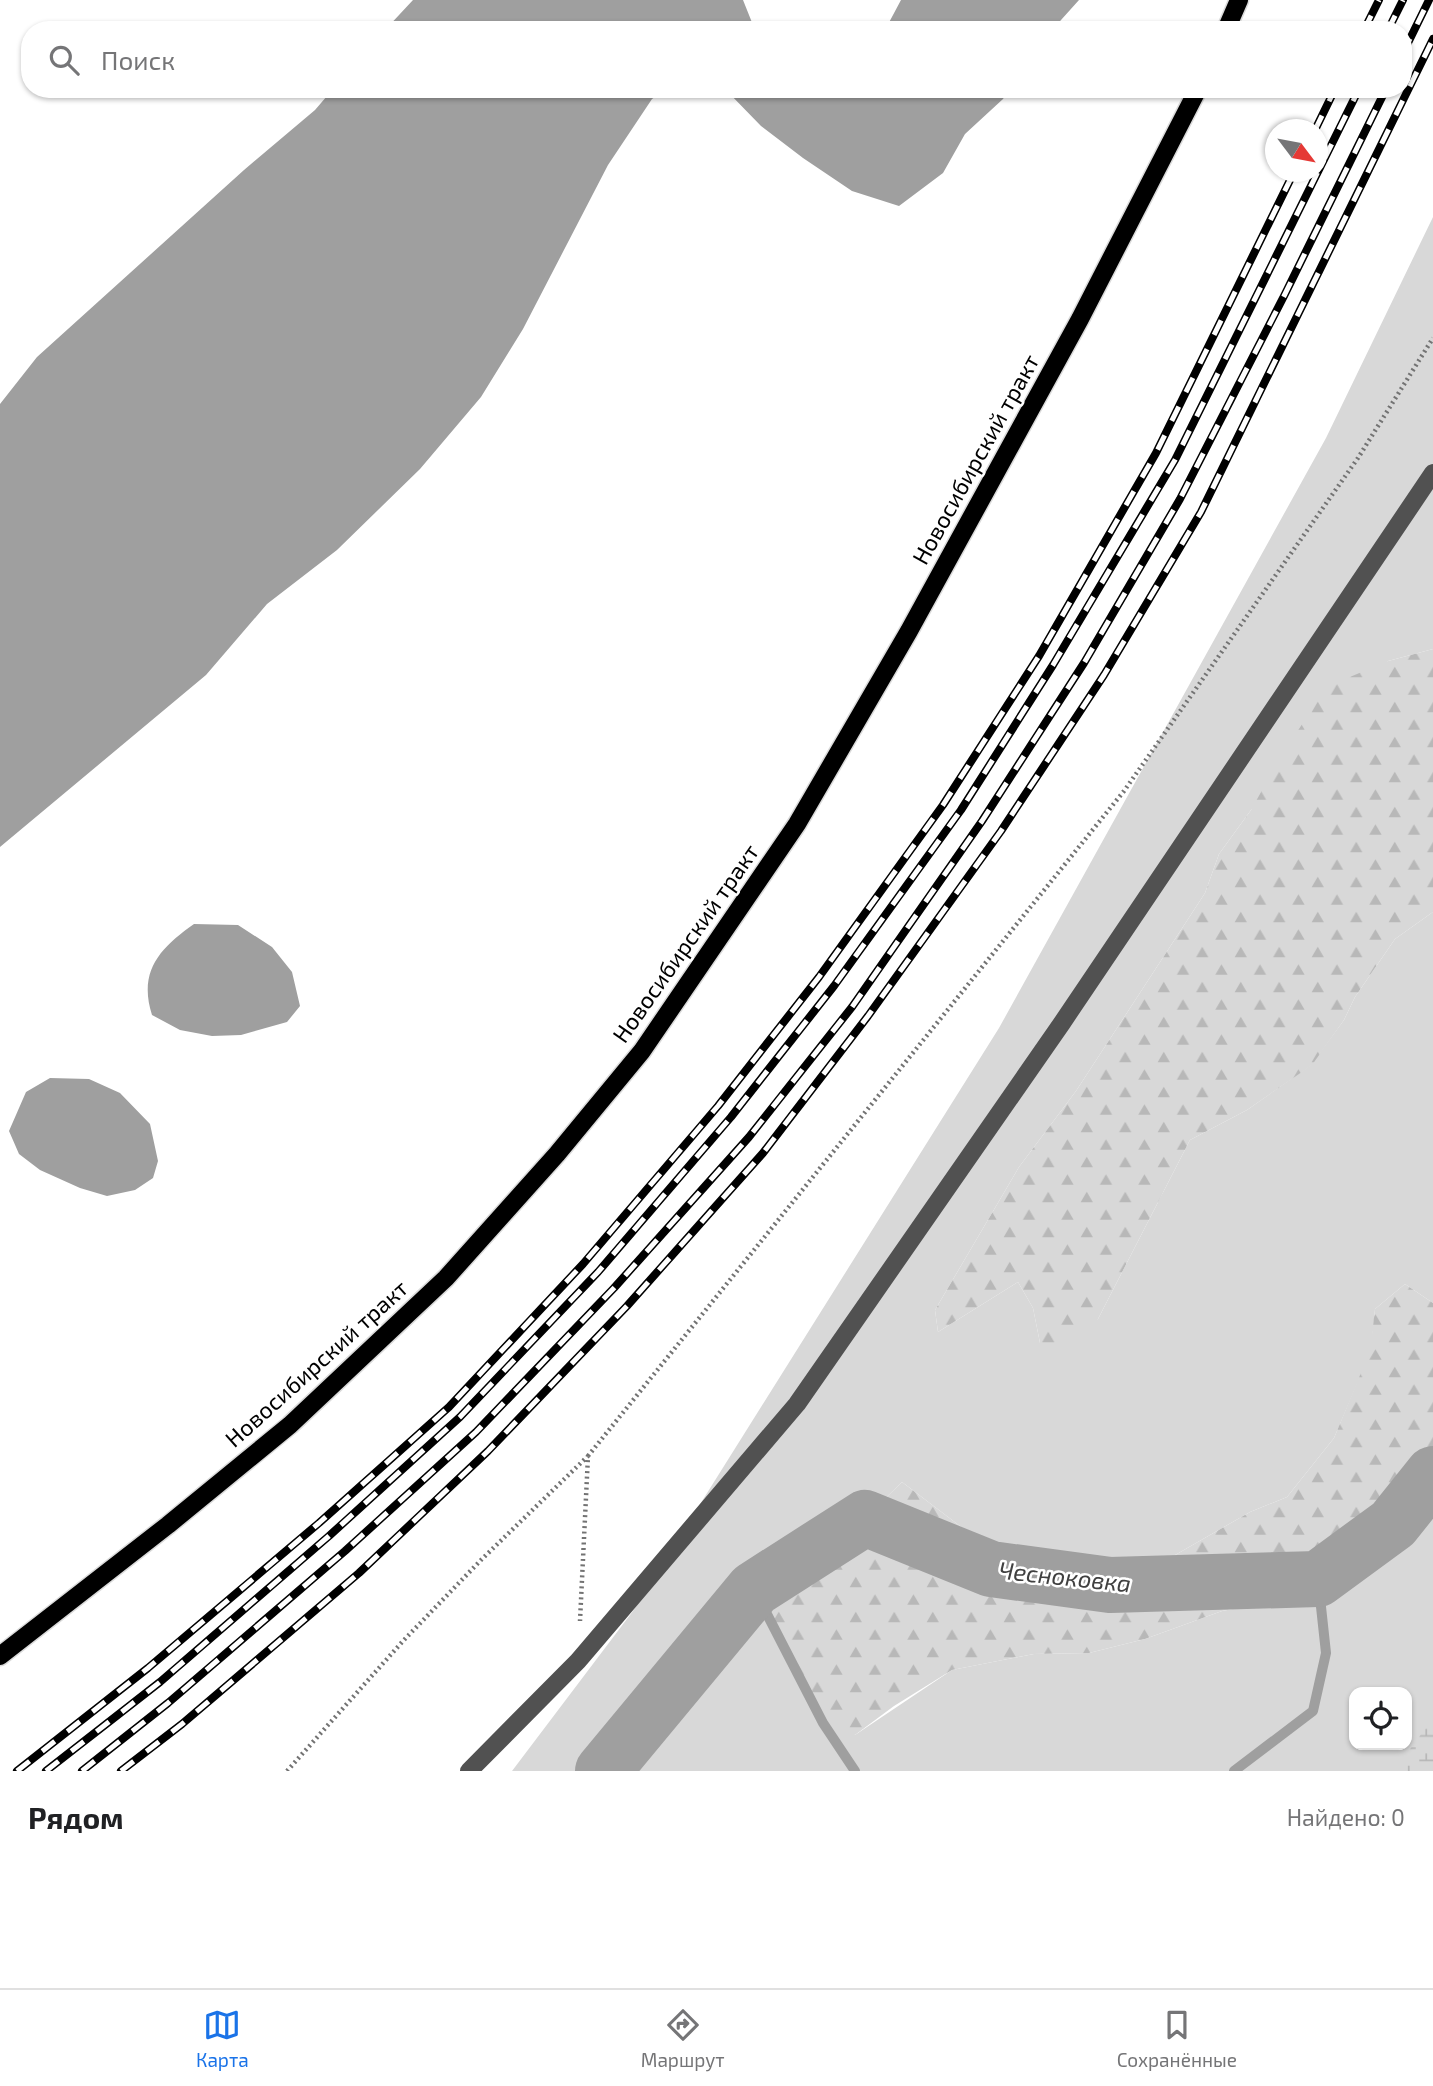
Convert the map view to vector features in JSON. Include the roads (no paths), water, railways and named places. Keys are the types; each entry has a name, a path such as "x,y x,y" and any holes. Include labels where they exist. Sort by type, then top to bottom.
{"main road":[{"path":"1230,21 1239,0"},
{"name":"Новосибирский тракт","path":"0,1656 169,1525 290,1425 446,1278 557,1154 642,1051 797,824 909,631 1080,319 1193,98"}],"street":[{"path":"469,1771 578,1661 797,1404 1062,1023 1433,473"}],"waterway":[{"name":"Чесноковка","path":"603,1771 754,1589 865,1518 991,1569 1110,1585 1318,1579 1393,1524 1433,1474"},
{"path":"1234,1771 1313,1711 1326,1653 1318,1579"},
{"path":"754,1589 823,1723 855,1771"}],"railway":[{"path":"1368,21 1379,0"},
{"path":"1392,21 1403,0"},
{"path":"1412,35 1429,0"},
{"path":"1412,82 1433,39"},
{"path":"1320,119 1331,98"},
{"path":"46,1771 160,1682 329,1536 460,1417 598,1272 731,1117 834,986 961,810 1053,665 1175,460 1355,98"},
{"path":"82,1771 168,1703 345,1551 476,1432 614,1288 749,1137 852,1007 982,821 1084,663 1180,499 1382,98"},
{"path":"121,1771 182,1724 359,1573 488,1451 627,1306 763,1153 868,1016 1001,831 1104,675 1201,512 1404,98"},
{"path":"17,1771 148,1668 319,1523 449,1407 583,1264 718,1106 819,977 943,805 1039,656 1156,453 1289,182"}]}
